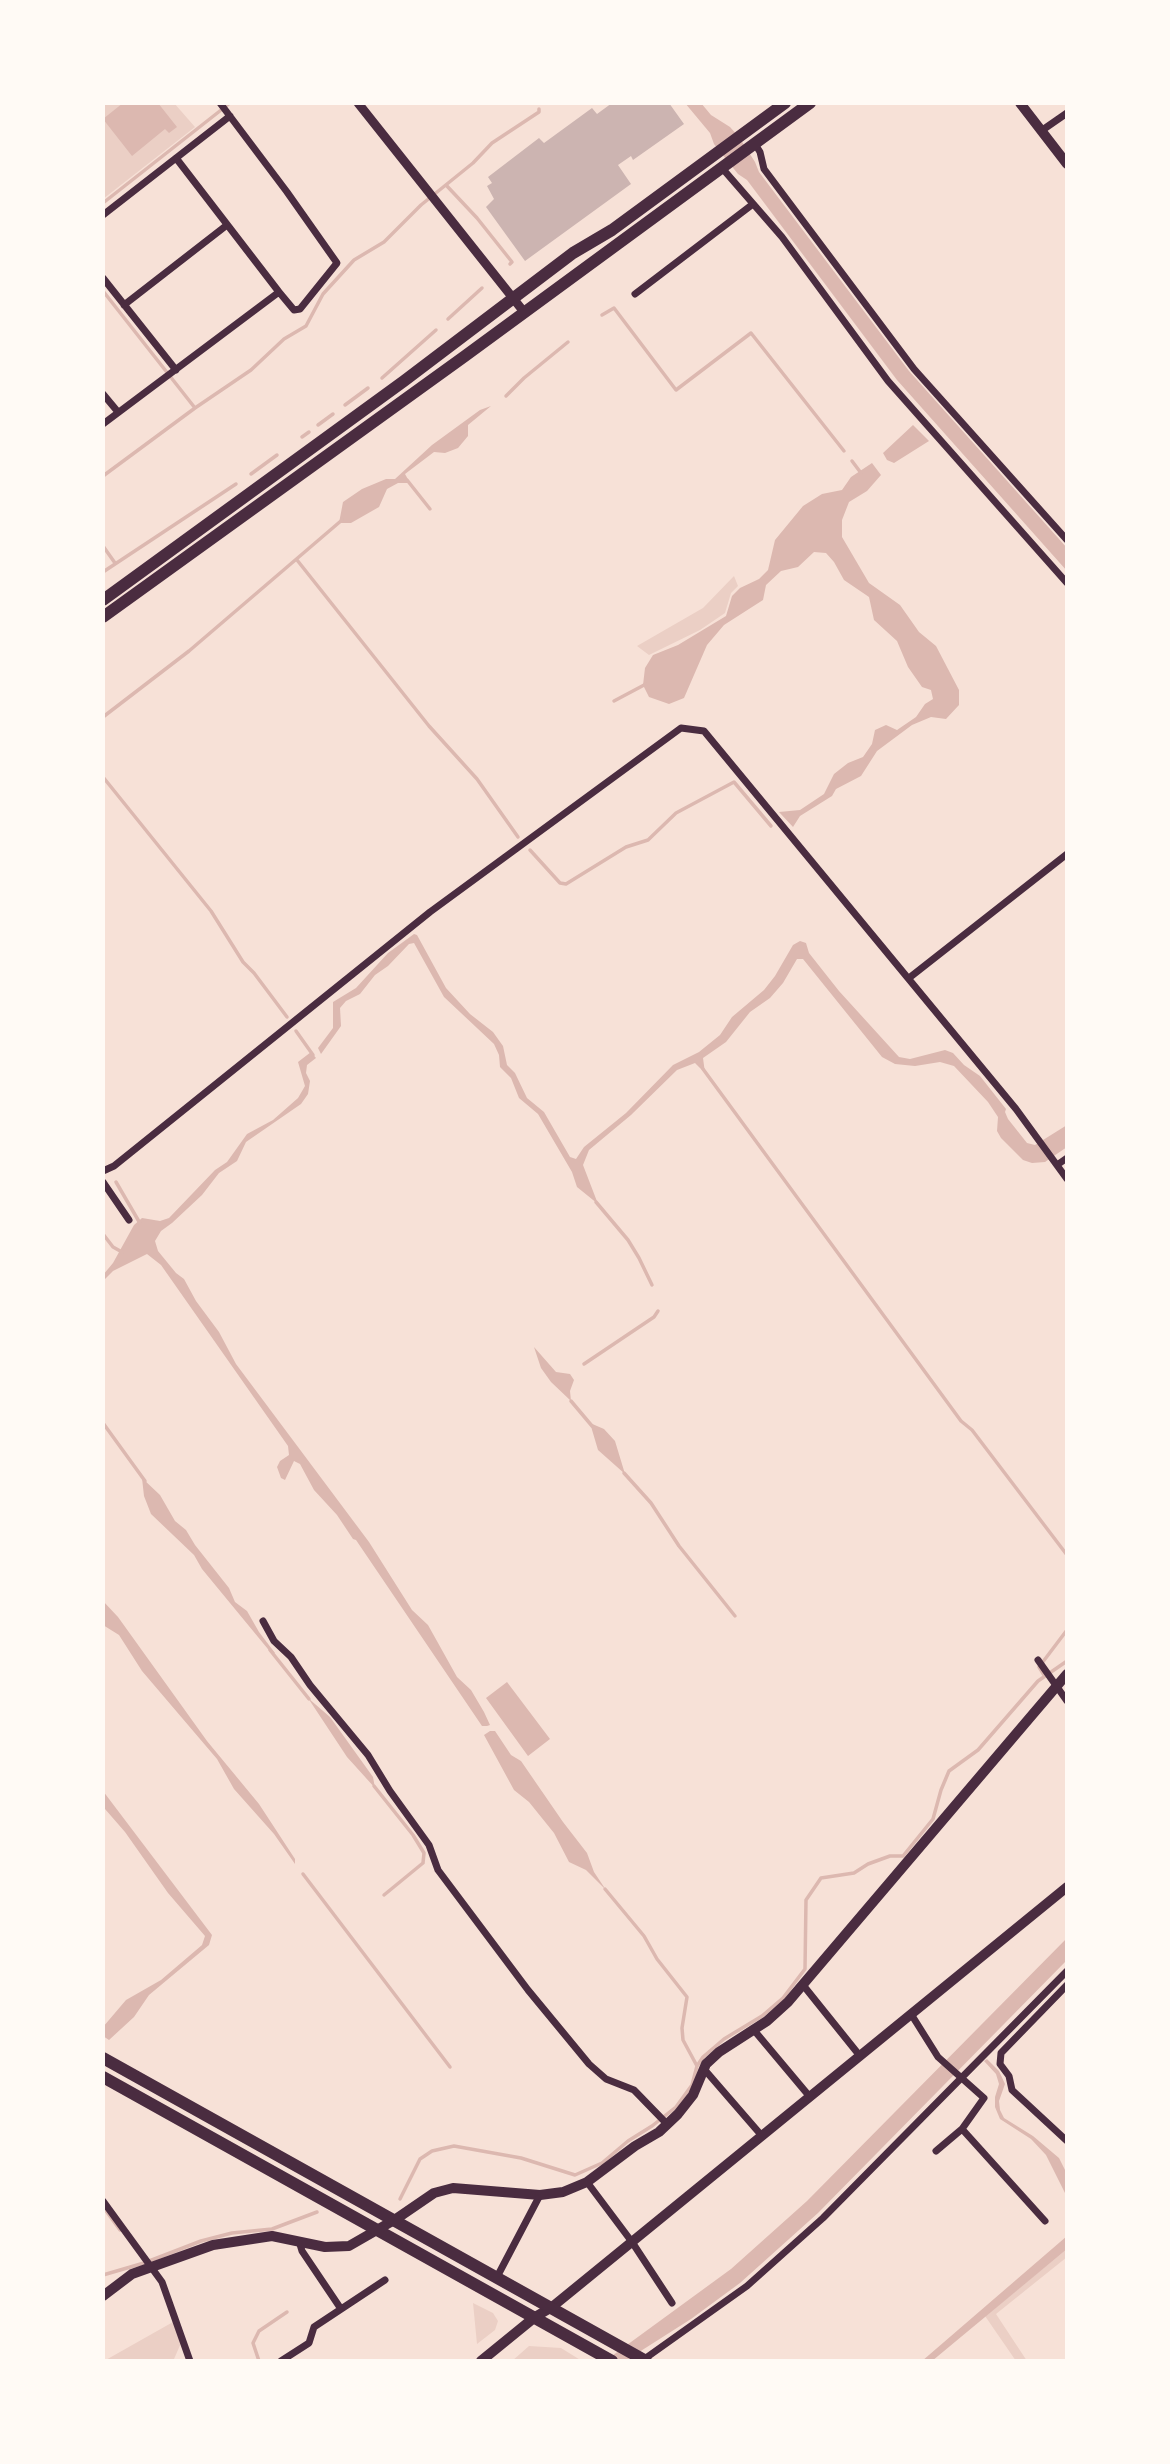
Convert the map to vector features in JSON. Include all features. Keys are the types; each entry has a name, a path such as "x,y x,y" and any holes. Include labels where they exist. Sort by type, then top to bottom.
{"highway":[{"path":"103,600 337,431 573,253 612,230 785,103"},
{"path":"103,617 810,103"},
{"path":"103,2058 396,2219 643,2360"},
{"path":"103,2077 608,2358"}],"main road":[{"path":"1020,103 1048,126 1067,164"},
{"path":"103,2296 150,2263 212,2245 272,2236 325,2247 349,2246 396,2219 433,2193 453,2188 540,2194 563,2192 587,2182 664,2121 678,2114 693,2095 704,2069 719,2052 767,2021 803,1985 1067,1674"},
{"path":"481,2361 535,2317 552,2307 1067,1887"}],"street":[{"path":"176,158 279,292 294,310 300,309 337,263 220,103"},
{"path":"358,103 524,312"},
{"path":"1048,126 1067,113"},
{"path":"103,215 229,114"},
{"path":"751,146 760,152 764,169 914,369 1067,540"},
{"path":"725,165 753,204 782,237 888,381 1067,583"},
{"path":"635,293 753,204"},
{"path":"124,305 227,225"},
{"path":"103,278 174,372"},
{"path":"103,424 279,292"},
{"path":"103,394 118,412"},
{"path":"103,1171 114,1166 430,912 681,728 704,731 1016,1109 1067,1179"},
{"path":"909,978 1067,854"},
{"path":"1055,1162 1067,1158"},
{"path":"103,1182 129,1220"},
{"path":"262,1621 274,1641 291,1657 310,1685 368,1755 429,1845 438,1870 528,1990 589,2064 606,2079 634,2091 664,2121"},
{"path":"1044,1668 1067,1700"},
{"path":"643,2360 747,2286 813,2227 1067,1971"},
{"path":"803,1985 860,2056"},
{"path":"1067,1985 1000,2053 1000,2064 1009,2076 1012,2090 1067,2141"},
{"path":"911,2014 943,2060 984,2098 962,2129 936,2151"},
{"path":"753,2029 810,2097"},
{"path":"704,2069 762,2136"},
{"path":"962,2129 1045,2221"},
{"path":"587,2182 632,2242 672,2303"},
{"path":"497,2277 540,2194"},
{"path":"103,2200 162,2281 190,2361"},
{"path":"299,2240 302,2252 341,2309"},
{"path":"281,2361 309,2343 314,2327 385,2280"}],"shaded area":[{"path":"103,103 174,103 195,127 103,199"},
{"path":"123,103 158,103 177,127 169,133 165,129 132,156 103,119"},
{"path":"685,103 701,103 711,115 730,127 739,137 759,172 909,371 1067,548 1067,571 897,380 747,180 738,174"},
{"path":"491,406 468,425 468,436 458,448 445,453 434,452 405,474 410,483 398,483 387,489 379,507 351,523 339,523 343,502 362,489 386,479 395,479 432,445 480,410"},
{"path":"913,425 929,441 894,463 887,460 883,453"},
{"path":"872,463 881,475 867,491 849,502 842,520 842,537 869,583 900,605 919,632 936,646 959,690 959,705 946,719 931,717 912,725 877,751 861,776 836,789 832,796 800,816 793,827 779,812 800,810 824,794 834,774 848,763 863,757 872,744 875,730 886,725 897,730 916,717 925,704 933,699 931,690 922,687 908,667 897,641 874,620 869,597 844,580 826,553 814,552 798,567 781,571 766,585 763,600 724,625 707,645 684,698 669,704 649,697 643,685 645,668 653,655 678,645 726,616 732,596 768,570 775,540 803,506 822,494 842,490 851,477"},
{"path":"734,576 738,586 731,593 725,613 700,630 649,655 637,646 703,608"},
{"path":"414,934 446,988 470,1014 493,1032 503,1046 507,1065 515,1073 527,1098 544,1112 570,1157 576,1159 584,1147 626,1113 673,1065 699,1052 720,1035 732,1017 764,990 793,945 800,941 806,943 809,953 839,991 899,1057 910,1059 945,1050 953,1053 980,1076 1006,1109 1008,1119 1027,1143 1035,1145 1067,1125 1067,1147 1045,1162 1032,1163 1023,1160 1001,1138 997,1131 998,1117 988,1102 954,1066 940,1062 915,1066 895,1064 882,1057 803,959 797,959 783,983 770,998 750,1012 726,1042 703,1058 705,1073 695,1063 677,1070 631,1115 589,1150 583,1165 598,1204 577,1187 572,1172 538,1114 519,1098 511,1078 500,1067 494,1044 444,997 414,943 409,944 388,966 375,975 360,994 346,1001 340,1008 341,1026 321,1054 318,1048 333,1028 333,1002 356,988 388,953"},
{"path":"311,1052 316,1058 307,1065 306,1073 310,1081 308,1094 301,1104 246,1142 237,1161 219,1173 202,1195 161,1231 155,1241 158,1251 184,1279 196,1301 219,1332 236,1364 369,1542 412,1610 428,1625 457,1677 471,1690 484,1712 490,1725 487,1726 482,1726 356,1540 314,1490 300,1464 294,1461 285,1480 281,1478 277,1467 280,1461 289,1455 288,1446 161,1265 147,1254 113,1271 103,1281 103,1275 113,1263 134,1225 142,1218 160,1221 169,1218 215,1170 227,1162 247,1134 273,1120 298,1098 305,1086 298,1062"},
{"path":"534,1347 556,1372 570,1374 574,1380 570,1391 571,1401 541,1368"},
{"path":"590,1423 604,1429 615,1441 625,1474 598,1450"},
{"path":"142,1478 160,1495 175,1521 186,1530 229,1588 235,1602 247,1611 275,1653 272,1654 202,1569 194,1555 151,1514 144,1496"},
{"path":"103,1601 118,1617 207,1741 259,1804 295,1859 295,1864 274,1834 234,1789 217,1759 142,1671 119,1635 103,1625"},
{"path":"507,1682 550,1739 528,1756 486,1698"},
{"path":"308,1698 330,1717 373,1777 375,1788 347,1757"},
{"path":"495,1731 511,1755 521,1761 587,1853 594,1872 606,1890 586,1870 569,1862 554,1833 529,1802 514,1790 484,1735"},
{"path":"103,1791 212,1935 209,1945 149,1995 134,2017 109,2040 103,2036 103,2027 126,2000 161,1980 202,1945 205,1936 168,1893 125,1832 105,1809"},
{"path":"1067,1938 1067,1960 818,2213 740,2283 691,2319 625,2361 605,2361 731,2269 807,2201"},
{"path":"987,2059 999,2071 1005,2084 999,2101 1004,2118 1033,2136 1059,2158 1067,2174 1067,2197 1046,2155 1031,2139 1000,2119 995,2107 999,2084 996,2074 984,2061"},
{"path":"1067,2236 1067,2249 932,2361 922,2361"},
{"path":"1067,2249 1067,2257 996,2314 1027,2361 1016,2361 985,2316"},
{"path":"473,2303 493,2313 498,2321 495,2330 477,2344"},
{"path":"173,2322 181,2343 174,2359 104,2361"},
{"path":"529,2346 561,2348 582,2361 512,2361"}],"building":[{"path":"612,103 669,103 684,124 633,160 631,156 618,165 631,184 525,261 486,207 494,199 487,186 492,183 488,177 539,138 544,143 592,108 597,114"}],"waterway":[{"path":"103,203 230,103"},
{"path":"103,291 195,408 251,370 284,339 306,326 323,294 354,260 384,242 421,205 473,163 492,143 539,112 539,109"},
{"path":"446,185 477,218 512,262 510,264"},
{"path":"448,319 482,288"},
{"path":"602,315 614,308 676,390 751,333 844,451"},
{"path":"382,378 436,330"},
{"path":"506,396 568,342"},
{"path":"345,405 368,388"},
{"path":"103,476 195,408"},
{"path":"318,425 333,414"},
{"path":"302,437 309,432"},
{"path":"251,474 277,455"},
{"path":"852,461 861,473"},
{"path":"407,480 430,509"},
{"path":"103,572 236,484"},
{"path":"103,717 189,651 342,520"},
{"path":"103,546 115,563"},
{"path":"297,560 429,726 477,779 518,837"},
{"path":"614,701 646,684"},
{"path":"103,777 211,911 243,962 287,1017"},
{"path":"530,850 560,883 566,884 626,847 648,840 676,813 734,782 771,826"},
{"path":"296,1031 313,1055"},
{"path":"703,1069 961,1421 972,1430 1067,1555"},
{"path":"116,1182 141,1225"},
{"path":"596,1202 628,1240 652,1285"},
{"path":"103,1234 113,1247 122,1252"},
{"path":"584,1364 654,1317 658,1311"},
{"path":"571,1401 592,1426"},
{"path":"103,1423 145,1481"},
{"path":"624,1473 651,1503 679,1546 735,1616"},
{"path":"1044,1675 1039,1667 1067,1630"},
{"path":"270,1650 309,1699"},
{"path":"400,2199 420,2159 432,2151 454,2146 521,2158 575,2175 602,2163 676,2107 692,2085 697,2066 703,2057 783,1998 805,1969 806,1900 821,1878 854,1873 868,1864 890,1856 903,1856 933,1819 949,1771 978,1750 1038,1681 1067,1661"},
{"path":"374,1786 424,1853 423,1863 384,1895"},
{"path":"303,1874 450,2067"},
{"path":"605,1889 644,1936 657,1959 687,1997 682,2028 683,2040 697,2066"},
{"path":"104,2208 120,2230"},
{"path":"103,2275 144,2263 201,2241 232,2233 272,2229 317,2212"},
{"path":"259,2361 253,2343 259,2331 287,2312"}]}
